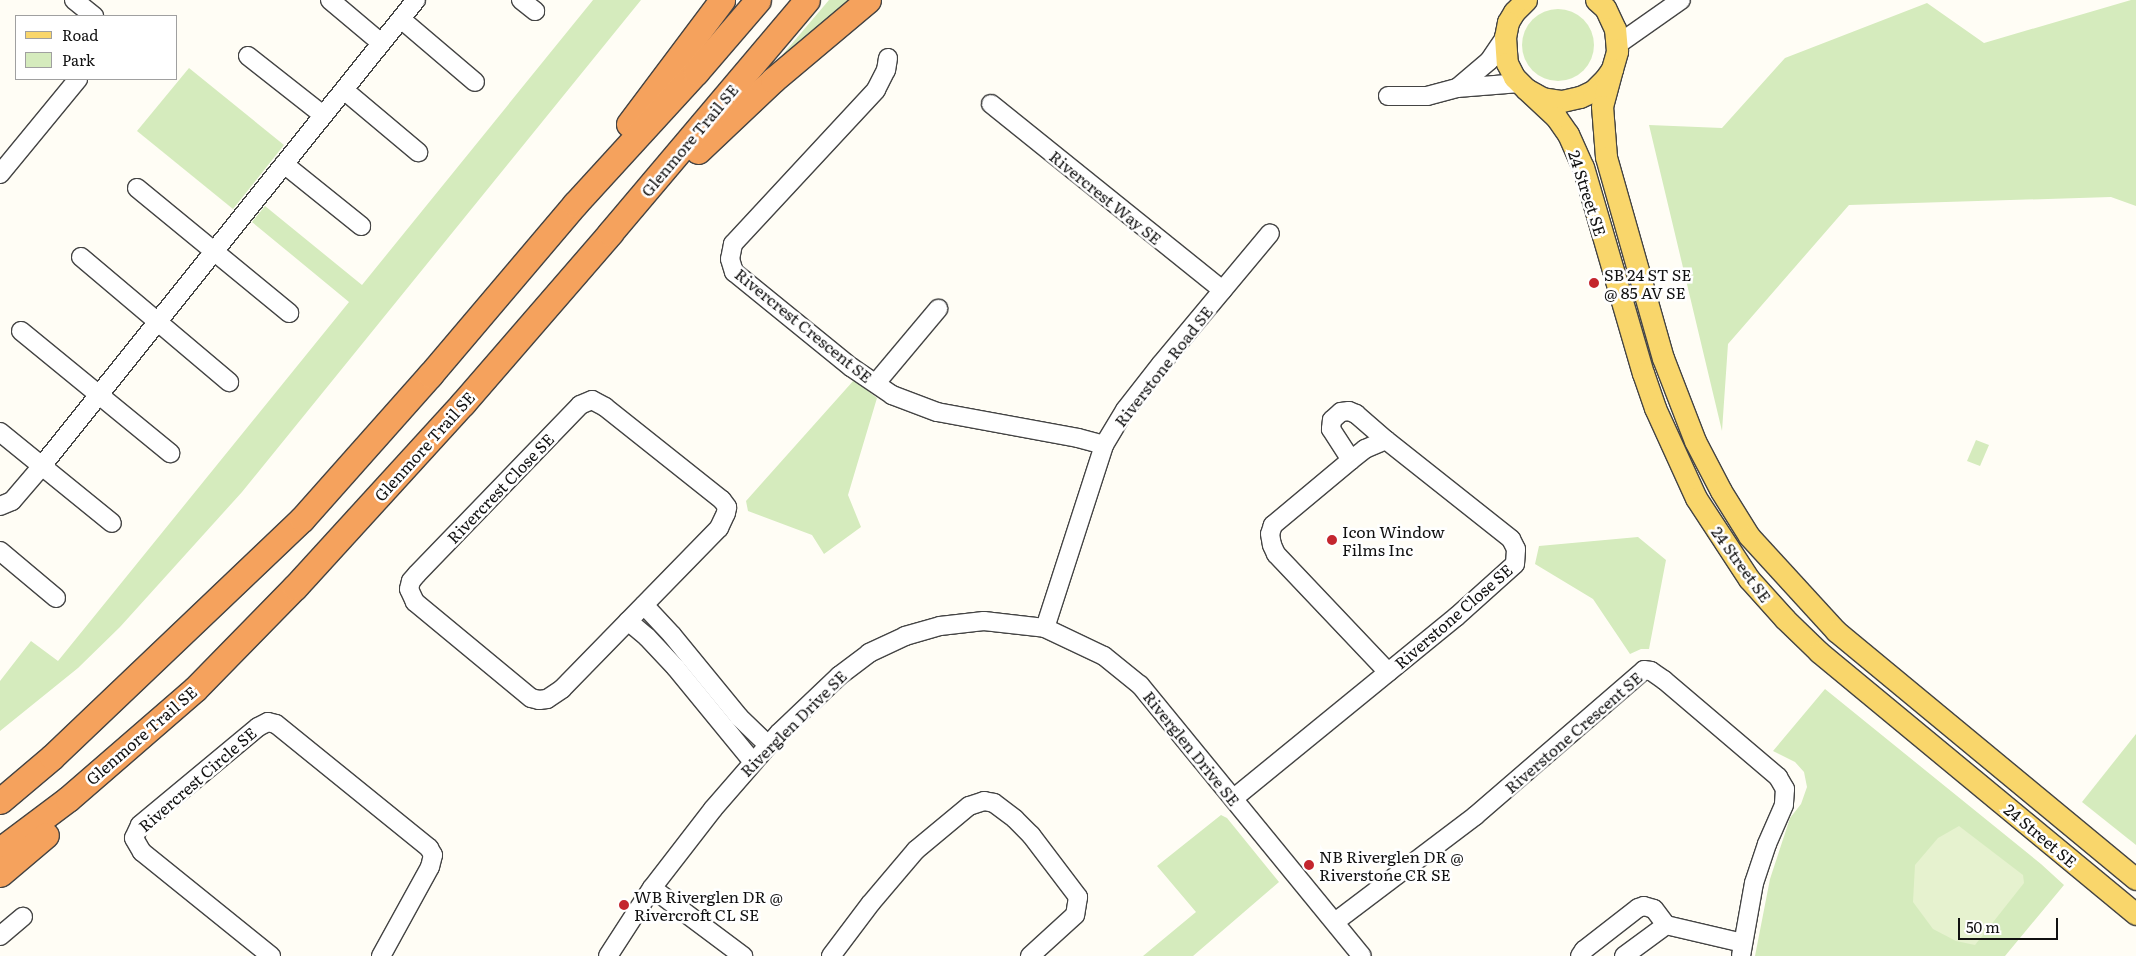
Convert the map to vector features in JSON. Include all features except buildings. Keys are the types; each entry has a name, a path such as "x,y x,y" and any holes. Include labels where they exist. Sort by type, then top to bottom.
{"highway":[{"path":"575,204 600,162 722,0"},
{"path":"0,801 52,758 302,519 430,375 575,204 696,72 758,0"},
{"name":"Glenmore Trail SE","path":"0,850 68,799 195,689 295,588 463,403 807,0"},
{"path":"610,233 773,80 868,0"},
{"path":"0,779 165,651"},
{"path":"0,874 120,770 195,689"}],"main road":[{"path":"1505,0 1506,30"},
{"path":"1506,30 1514,12 1526,0"},
{"path":"1596,0 1612,19 1617,45"},
{"name":"24 Street SE","path":"1506,30 1507,63 1523,86 1556,117 1568,134 1583,167 1655,408 1696,498 1749,579 1818,652 2136,914"},
{"name":"24 Street SE","path":"1617,45 1602,106 1606,157 1663,358 1704,458 1749,536 1836,631 2136,879"},
{"path":"1523,86 1542,98 1572,100 1592,91 1606,79 1612,69"}],"street":[{"path":"74,0 93,15"},
{"path":"330,0 381,43"},
{"path":"0,506 12,501 41,467 416,0"},
{"path":"1617,45 1681,0"},
{"path":"401,19 475,82"},
{"path":"1458,88 1489,60 1506,30"},
{"path":"248,56 323,116"},
{"name":"Rivercrest Crescent SE","path":"888,58 886,70 876,90 733,244 730,259 738,276 851,367 892,395 937,412 1078,438 1104,445"},
{"path":"0,174 77,80"},
{"path":"1388,96 1427,96 1458,88 1523,86"},
{"path":"344,90 418,152"},
{"name":"Rivercrest Way SE","path":"991,104 1222,290"},
{"path":"284,164 362,226"},
{"path":"137,188 289,312"},
{"name":"Riverstone Road SE","path":"1045,628 1104,445 1125,410 1270,233"},
{"path":"81,256 229,382"},
{"path":"876,383 938,309"},
{"path":"21,331 170,453"},
{"name":"Rivercrest Close SE","path":"592,400 604,406 722,500 727,507 724,520 719,528 628,621 562,689 547,699 539,700 531,698 415,602 409,589 411,581 580,405 592,400"},
{"name":"Riverstone Close SE","path":"1234,798 1510,571 1517,556 1511,539 1356,414 1349,411 1341,412 1332,420 1331,429 1351,460"},
{"path":"0,432 112,523"},
{"name":"Riverstone Close SE","path":"1386,440 1365,450 1351,460 1274,526 1270,534 1276,554 1388,672"},
{"path":"0,551 56,598"},
{"path":"644,605 672,635 740,717 768,745"},
{"path":"628,621 647,637 671,663 753,762"},
{"name":"Riverglen Drive SE","path":"608,956 652,888 685,843 768,745 838,676 869,653 893,640 926,630 962,623 1003,623 1045,628 1104,656 1140,686 1362,956"},
{"name":"Riverstone Crescent SE","path":"1335,922 1475,816 1644,670 1651,671 1672,686 1778,777 1785,789 1784,805 1767,844 1754,883 1742,949"},
{"name":"Rivercrest Circle SE","path":"271,956 142,852 134,838 140,825 261,724 268,722 279,726 429,848 433,855 430,867 381,956"},
{"path":"830,956 871,902 916,850 969,806 984,801 999,806 1020,825 1078,896 1075,915 1030,956"},
{"path":"652,888 743,956"},
{"path":"1580,956 1584,950 1638,908 1644,906 1654,909 1666,925 1742,949"},
{"path":"0,936 23,917"},
{"path":"1624,956 1666,925"}],"green space":[{"path":"593,0 641,0 242,492 120,627 78,668 0,731 0,681 31,641 58,661 349,302 252,222 265,206 362,285"},
{"path":"829,0 862,0 767,73"},
{"path":"2136,0 2136,206 2111,197 1849,205 1728,344 1722,431 1649,125 1722,128 1785,58 1927,3 1984,43"},
{"path":"1565,9 1584,19 1592,31 1594,45 1592,59 1584,71 1572,79 1551,81 1532,71 1524,59 1522,38 1532,19 1544,11"},
{"path":"189,68 284,145 233,209 137,131"},
{"path":"854,380 877,398 848,495 861,527 824,554 812,535 748,511 746,501"},
{"path":"1976,440 1989,445 1980,466 1967,461"},
{"path":"1638,537 1666,560 1649,649 1641,649 1630,654 1593,599 1535,564 1539,546"},
{"path":"1825,689 2041,864 2064,885 2005,956 1755,956 1770,879 1790,818 1801,804 1807,787 1804,772 1795,762 1773,751"},
{"path":"2136,734 2136,845 2082,802"},
{"path":"1221,815 1227,818 1279,882 1193,956 1143,956 1196,912 1157,866"},
{"path":"1959,826 2023,875 2024,883 1975,945 1956,941 1933,929 1913,902 1915,865 1938,838"}],"place":[{"name":"SB 24 ST SE @ 85 AV SE","path":"1594,283"},
{"name":"Icon Window Films Inc","path":"1332,540"},
{"name":"NB Riverglen DR @ Riverstone CR SE","path":"1309,865"},
{"name":"WB Riverglen DR @ Rivercroft CL SE","path":"624,905"}]}
